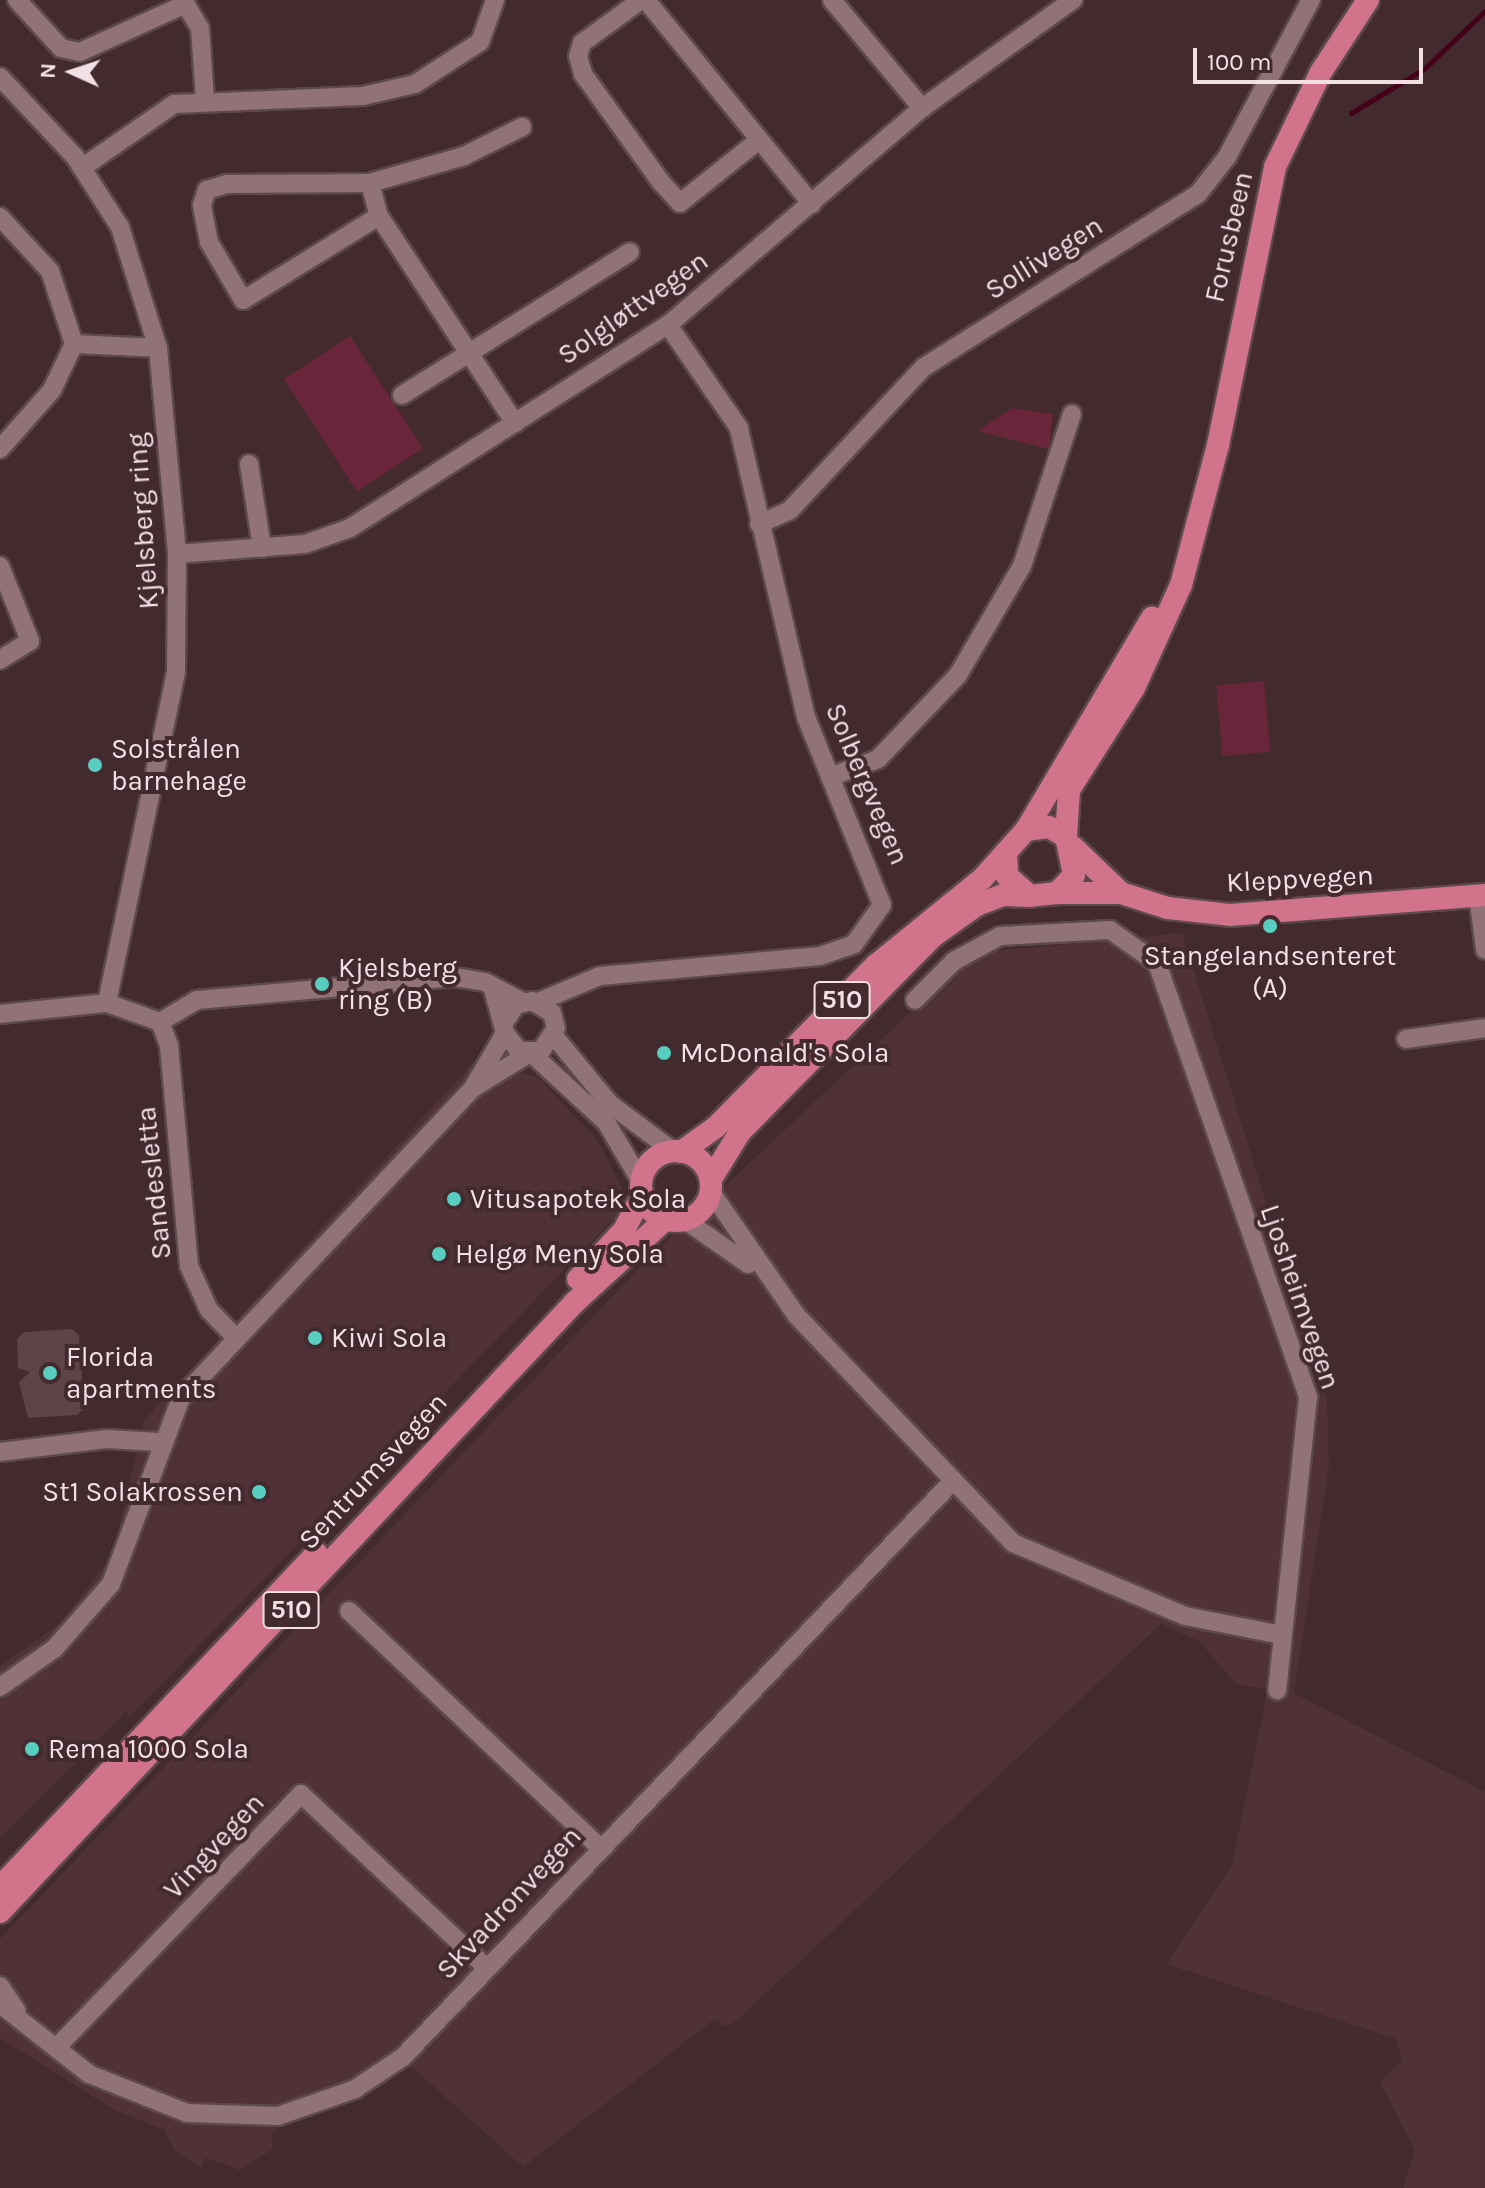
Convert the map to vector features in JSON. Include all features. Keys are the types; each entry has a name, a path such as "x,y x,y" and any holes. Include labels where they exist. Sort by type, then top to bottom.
{"main road":[{"name":"Forusbeen","path":"1069,842 1069,790 1151,656 1181,585 1275,167 1321,72 1368,0"},
{"name":"Forusbeen","path":"1026,830 1117,685 1201,507"},
{"path":"1026,830 1049,827 1069,842 1074,875 1057,893"},
{"name":"510","path":"1006,852 1026,830"},
{"name":"Kleppvegen","path":"1069,842 1121,893"},
{"path":"1006,852 1007,876 1030,896"},
{"name":"Sentrumsvegen","path":"0,1887 624,1230 649,1165 677,1152 716,1127 876,965 1006,852"},
{"name":"510","path":"1030,896 1057,893"},
{"name":"Kleppvegen","path":"1057,893 1121,893 1168,908 1230,915 1482,895"},
{"name":"Sentrumsvegen","path":"0,1912 575,1302 676,1220 711,1186 740,1132 932,937 977,905 1030,896"},
{"path":"677,1152 700,1161 711,1186"},
{"path":"642,1189 676,1220"}],"street":[{"path":"17,0 61,48 80,52 184,2 200,28 205,99"},
{"path":"83,167 155,112 205,99 363,96 415,84 480,42 495,0"},
{"path":"759,140 680,203 661,182 583,74 578,56 582,43 643,0 759,140 812,204"},
{"path":"832,0 922,108"},
{"name":"Sollivegen","path":"759,524 790,510 924,367 1198,194 1227,157 1311,0"},
{"name":"Solgløttvegen","path":"177,554 262,548 350,528 668,325 922,108 1069,1"},
{"name":"Kjelsberg ring","path":"0,77 83,167 133,256 158,348 177,554 174,703 107,1003"},
{"path":"379,216 243,300 209,242 202,205 211,187 370,183 464,156 522,127"},
{"path":"370,183 379,216 470,349 515,423"},
{"path":"0,217 50,271 74,344 52,390 0,449"},
{"path":"402,395 470,349 630,252"},
{"name":"Solbergvegen","path":"530,1002 600,976 752,967 854,944 878,919 882,899 806,717 733,415 668,325"},
{"path":"74,344 158,348"},
{"path":"830,777 878,759 958,675 1022,566 1072,414"},
{"path":"249,464 262,548"},
{"path":"0,566 30,641 0,660"},
{"path":"1482,895 1485,950"},
{"name":"Ljosheimvegen","path":"915,1000 954,961 1000,936 1102,929 1136,942 1163,974 1308,1397 1277,1690"},
{"path":"0,1014 107,1003 160,1022 213,999 454,977 492,986 530,1002 555,1028 610,1104 677,1152"},
{"path":"492,986 505,1028 606,1122 642,1189"},
{"path":"0,1687 55,1648 111,1584 138,1524 159,1442 181,1398 235,1337 473,1088 531,1053 555,1028 569,988"},
{"path":"473,1088 505,1028 530,1002"},
{"name":"Sandesletta","path":"160,1022 169,1046 189,1266 209,1310 235,1337"},
{"path":"1406,1039 1485,1028"},
{"path":"711,1186 770,1283 952,1482 1013,1543 1185,1616 1282,1635"},
{"path":"676,1220 770,1283"},
{"path":"0,1452 106,1439 159,1442"},
{"name":"Skvadronvegen","path":"0,2004 21,2017 56,2048 114,2087 187,2113 278,2116 355,2089 403,2057 599,1847 952,1482"},
{"path":"349,1611 599,1847"},
{"name":"Vingvegen","path":"56,2048 301,1794 486,1967"},
{"name":"Skvadronvegen","path":"0,1986 21,2017"}],"shaded area":[{"path":"350,336 423,448 357,491 284,379"},
{"path":"1012,408 1053,414 1049,449 977,431"},
{"path":"1264,681 1270,752 1222,756 1216,685"},
{"path":"1182,933 1327,1397 1329,1466 1294,1693 1485,1792 1485,2188 1403,2188 1415,2150 1380,2082 1402,2060 1396,2039 1166,1964 1232,1865 1268,1689 1236,1684 1199,1641 1161,1624 736,2021 725,2026 715,2019 523,2167 409,2064 355,2100 283,2122 271,2136 273,2149 240,2170 205,2158 201,2168 175,2151 163,2129 116,2111 0,2038 0,1939 654,1253 973,953"},
{"path":"472,1064 537,1076 599,1142 629,1203 130,1717 126,1712 0,1838 0,1666 59,1624 113,1555 144,1420"}],"building":[{"name":"Florida apartments","path":"72,1329 79,1335 84,1408 77,1415 28,1418 19,1382 30,1372 18,1368 17,1339 24,1332"}],"waterway":[{"path":"1351,113 1424,69 1485,11"}],"place":[{"name":"Solstrålen barnehage","path":"95,765"},
{"name":"Stangelandsenteret (A)","path":"1270,926"},
{"name":"Kjelsberg ring (B)","path":"322,984"},
{"name":"McDonald's Sola","path":"664,1053"},
{"name":"Vitusapotek Sola","path":"454,1199"},
{"name":"Helgø Meny Sola","path":"439,1254"},
{"name":"Kiwi Sola","path":"315,1338"},
{"name":"Florida apartments","path":"50,1373"},
{"name":"St1 Solakrossen","path":"259,1492"},
{"name":"Rema 1000 Sola","path":"32,1749"}]}
